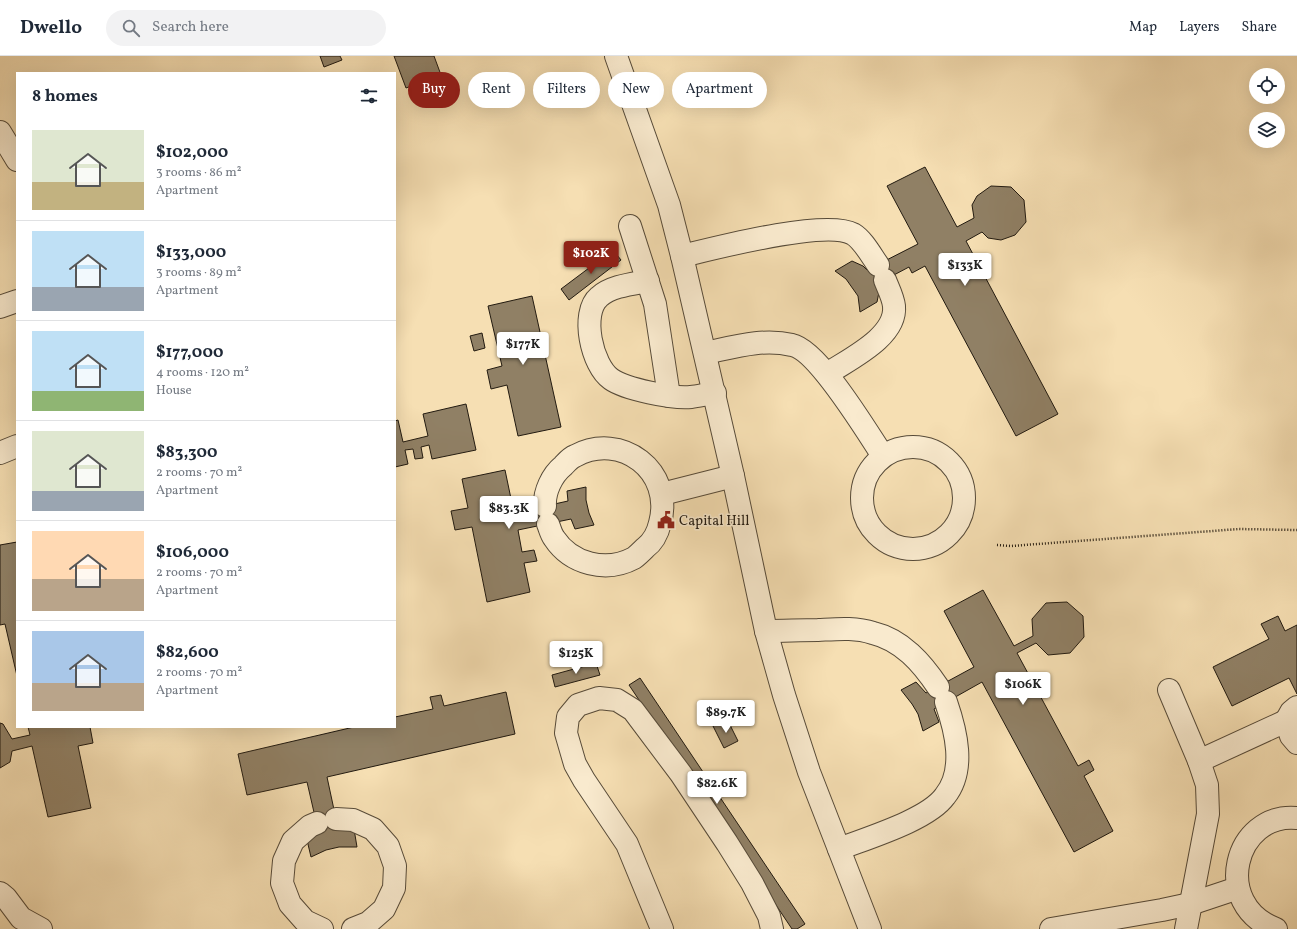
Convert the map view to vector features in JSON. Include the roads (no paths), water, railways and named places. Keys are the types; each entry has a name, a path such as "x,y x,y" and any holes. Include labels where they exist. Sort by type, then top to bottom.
{"lane":[{"path":"616,56 669,204 715,393 766,631 784,695 809,772 870,929"},
{"path":"0,132 16,158"},
{"path":"630,226 655,304 669,396"},
{"path":"682,256 784,234 828,230 847,231 858,238 881,272 894,306 893,318 888,329 874,343 827,374"},
{"path":"648,281 624,285 608,291 598,297 590,311 589,328 593,353 600,368 611,379 627,387 669,396 690,397 715,393"},
{"path":"0,307 16,302"},
{"path":"705,353 754,343 774,342 794,345 809,354 827,374 883,456"},
{"path":"0,453 16,446"},
{"path":"908,447 922,448 935,452 946,459 955,469 961,480 964,494 964,507 960,520 943,540 931,547 917,550 904,549 885,542 871,528 865,516 862,503 862,490 866,477 873,466 883,456 895,450 908,447"},
{"path":"609,448 628,453 643,462 655,476 662,494 663,512 658,530 648,546 634,558 617,564 599,566 581,561 565,551 553,537 545,502 550,484 560,468 574,456 591,450 609,448"},
{"path":"662,494 733,476"},
{"path":"766,631 850,628 874,633 893,641 913,655 931,675 942,694 956,737 957,761 954,781 945,797 931,809 913,820 839,849"},
{"path":"1168,690 1199,761 1207,785 1208,814 1186,929"},
{"path":"662,929 627,844 584,780 576,764 566,733 568,717 578,705 599,698 617,700 633,710 727,843 752,883 769,916 772,929"},
{"path":"1199,761 1291,714 1291,736 1297,744"},
{"path":"1276,929 1262,922 1251,913 1243,901 1238,888 1237,873 1239,859 1245,846 1254,834 1265,825 1278,819 1297,818"},
{"path":"322,929 305,921 290,904 282,883 284,861 293,841 310,826 326,821 353,820 373,829 388,846 395,866 394,888 384,908 368,923 352,929"},
{"path":"1051,929 1190,904 1238,888"},
{"path":"0,893 6,898 21,918 41,929"}],"place":[{"name":"Capital Hill","path":"666,520"}]}
